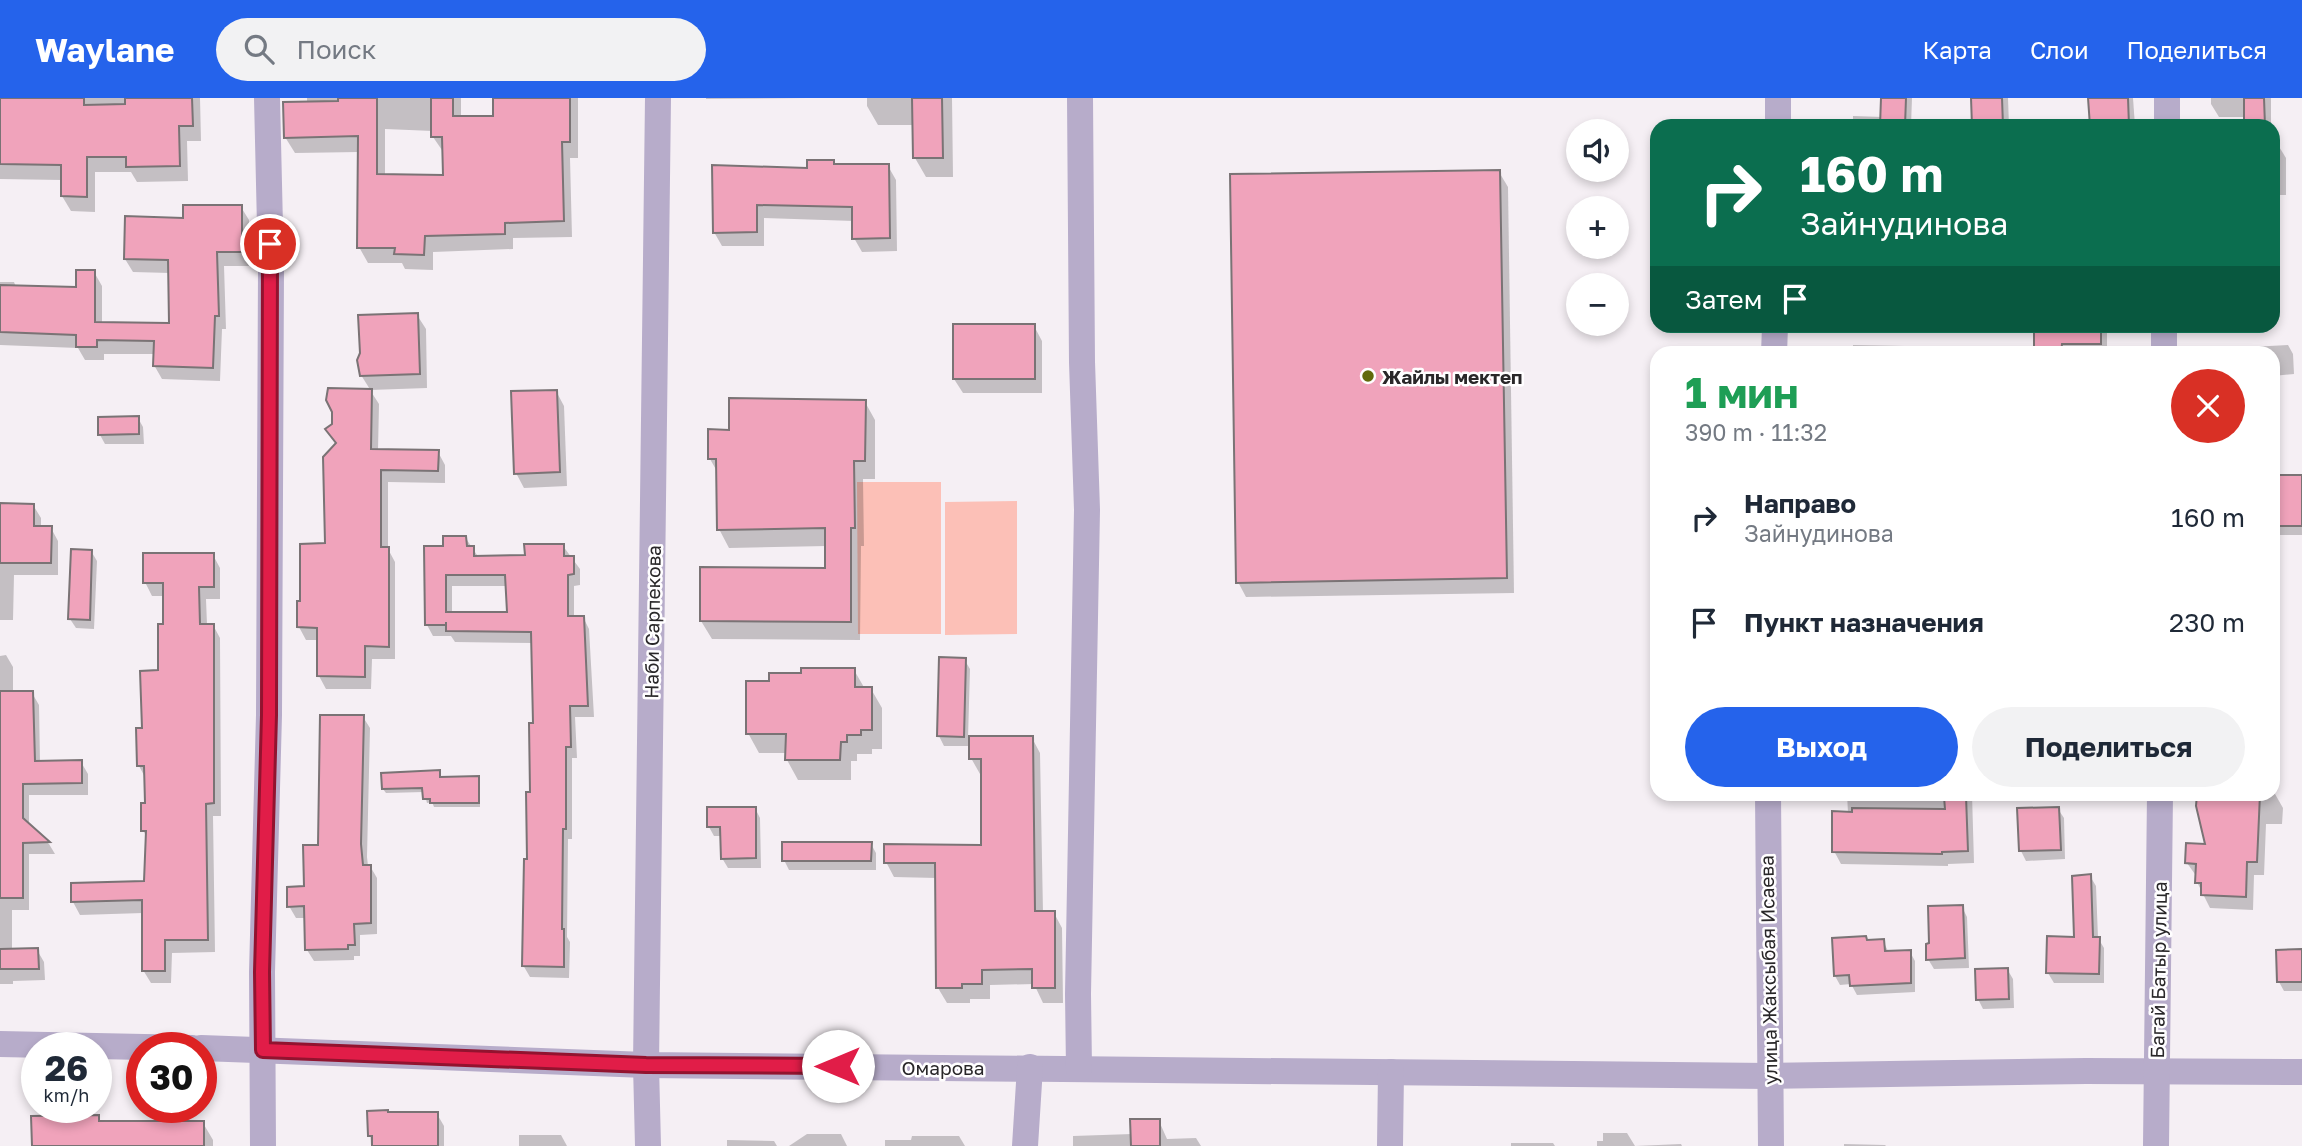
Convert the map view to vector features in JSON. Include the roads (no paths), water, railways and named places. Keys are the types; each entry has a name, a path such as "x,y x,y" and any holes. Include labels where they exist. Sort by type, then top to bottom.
{"street":[{"path":"263,1146 262,972 269,715 271,269 267,98"},
{"name":"Наби Сарпекова","path":"648,1146 646,1065 659,98"},
{"path":"1079,1069 1087,510 1082,362 1080,98"},
{"path":"1778,98 1778,119"},
{"path":"2166,119 2167,98"},
{"name":"улица Жаксыбая Исаева","path":"1768,801 1770,1146"},
{"name":"Багай Батыр улица","path":"2156,1146 2160,801"},
{"path":"0,1044 126,1047"},
{"name":"Омарова","path":"217,1049 646,1065 1769,1076 2203,1070 2302,1072"},
{"path":"1026,1146 1030,1068"},
{"path":"1390,1146 1391,1072"}],"place":[{"name":"Жайлы мектеп","path":"1368,376"}]}
